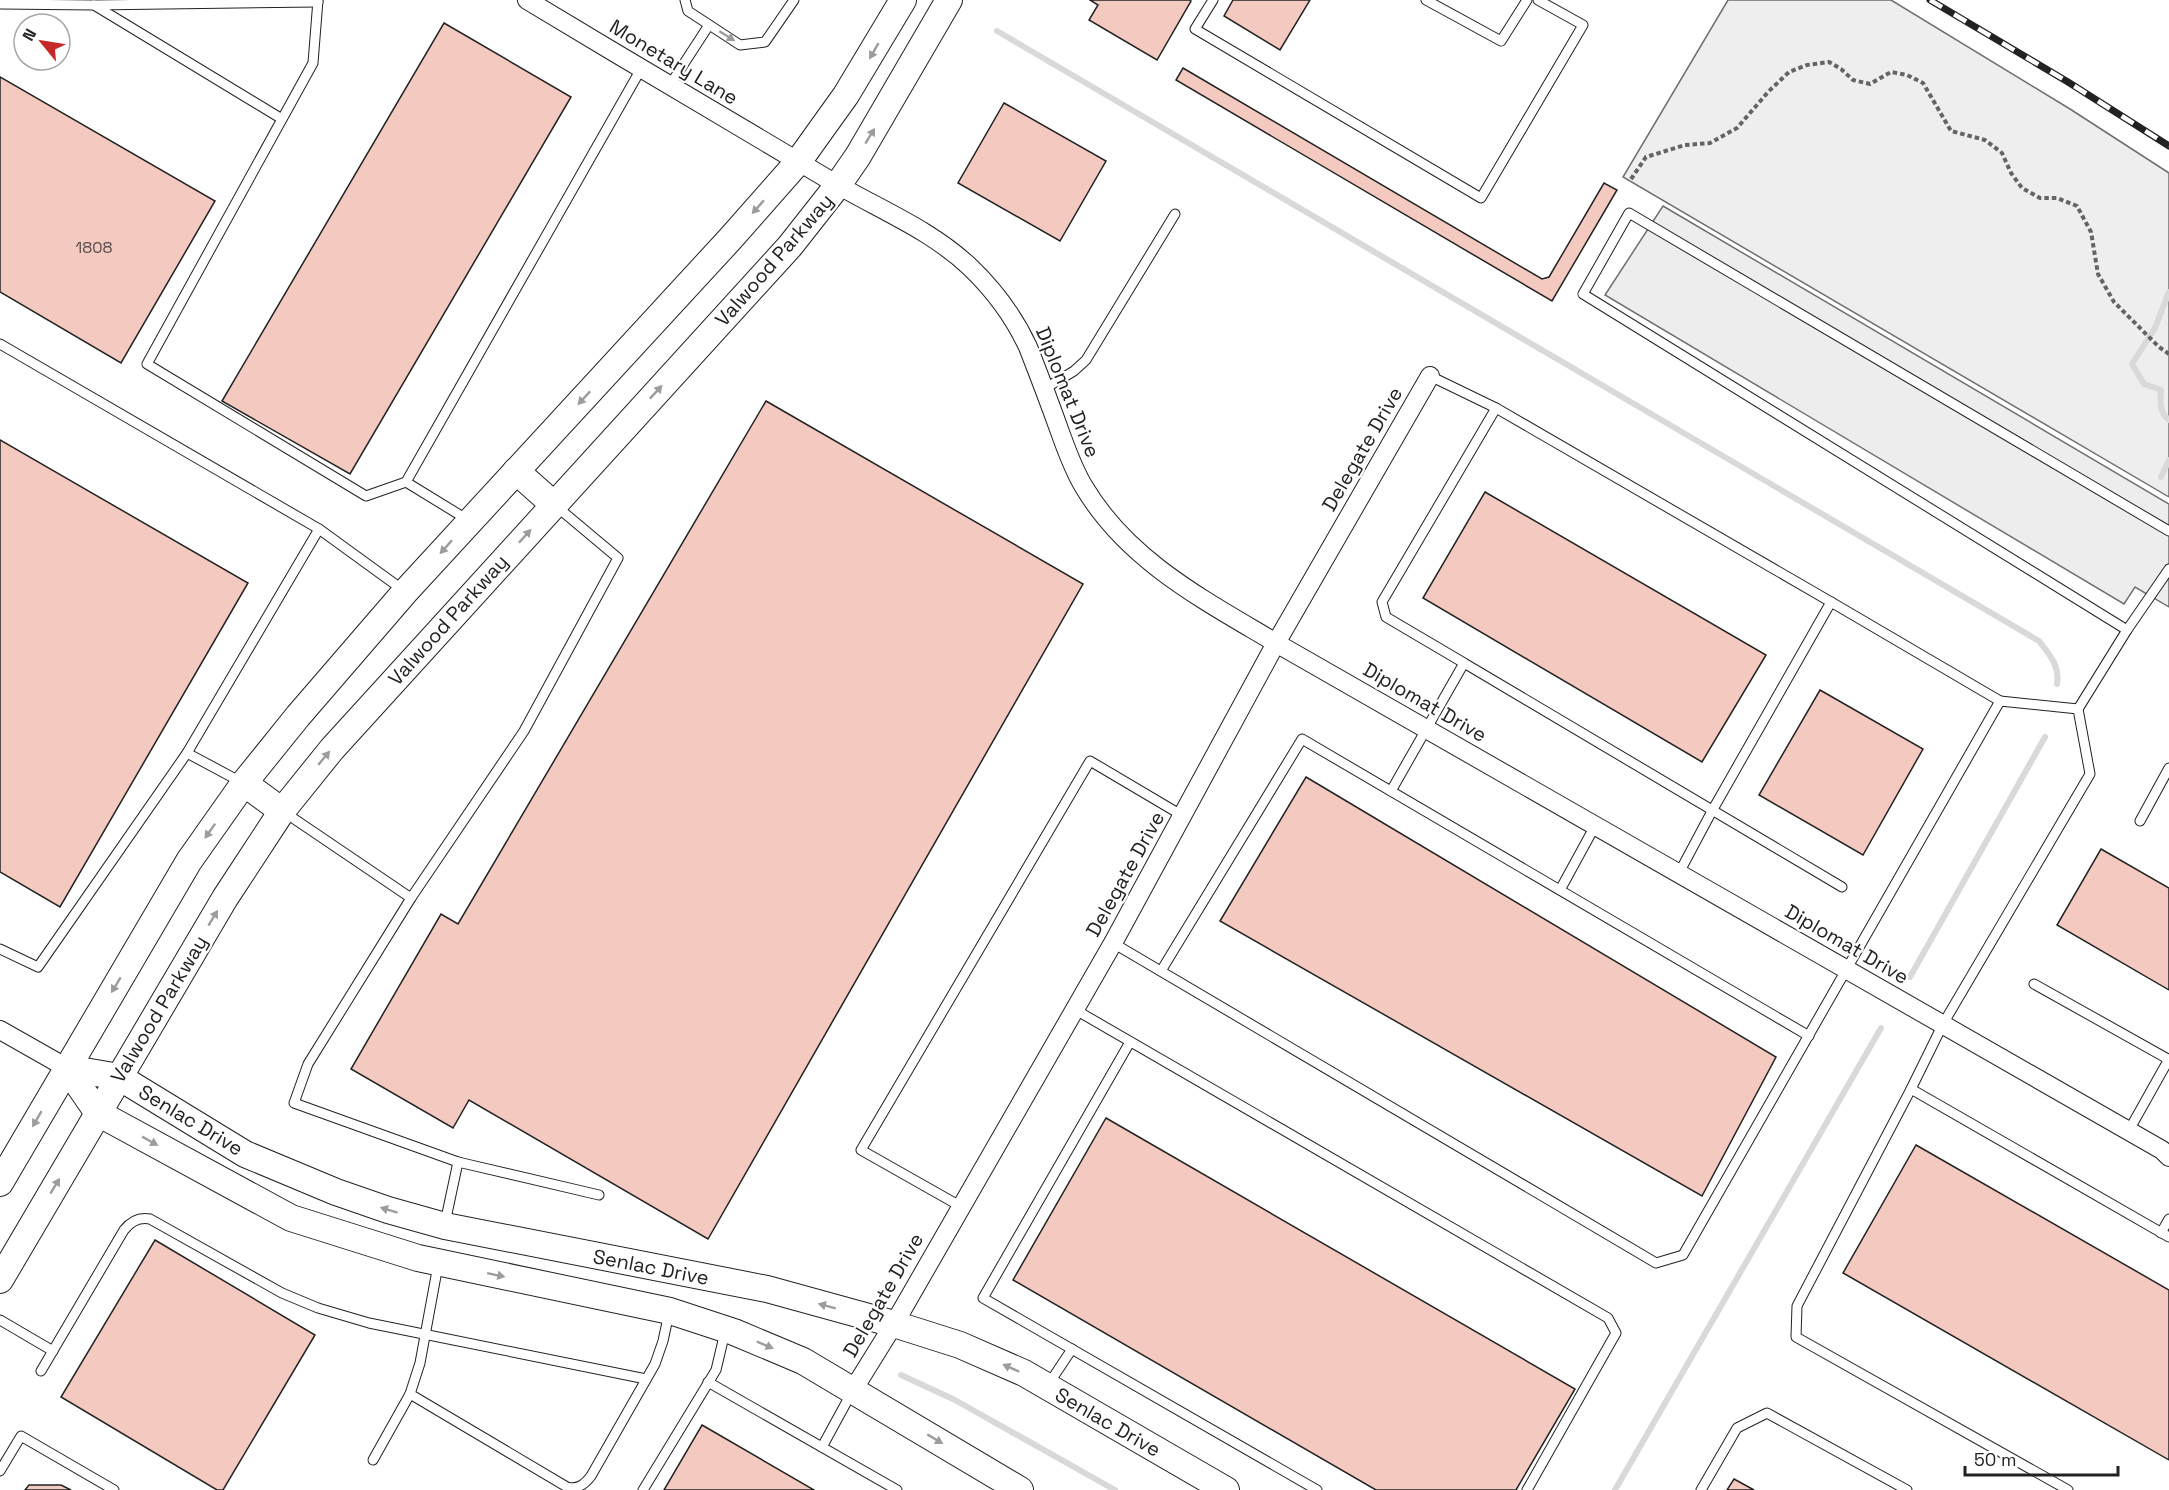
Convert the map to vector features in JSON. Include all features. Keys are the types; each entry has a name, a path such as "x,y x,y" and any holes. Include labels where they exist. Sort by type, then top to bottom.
{"main road":[{"name":"Valwood Parkway","path":"0,1280 225,898 282,811 340,740 790,246 838,185 949,0"},
{"path":"0,1184 189,861 244,783 405,592 731,238 798,162 851,87 898,2"},
{"path":"516,471 553,504"},
{"path":"244,783 282,811"},
{"name":"Senlac Drive","path":"67,1068 119,1077 245,1154 336,1192 388,1210 445,1226 767,1289 960,1345 1024,1373 1226,1490"},
{"name":"Senlac Drive","path":"67,1068 98,1113 291,1218 418,1258 670,1311 725,1329 803,1361 1020,1490"},
{"path":"438,1263 445,1226"}],"street":[{"name":"Monetary Lane","path":"527,0 798,162"},
{"name":"Diplomat Drive","path":"798,162 916,227 944,246 969,267 1002,304 1020,330 1076,472 1094,502 1122,538 1164,574 1276,643 2167,1153"},
{"name":"Delegate Drive","path":"853,1390 894,1324 1113,943 1276,643 1430,376"},
{"name":"Senlac Drive","path":"0,1030 67,1068"}],"lane":[{"path":"685,0 688,11 740,45 765,42 794,0"},
{"path":"1213,0 1195,29 1481,198 1583,25 1538,0"},
{"path":"1426,0 1501,41 1527,0"},
{"path":"0,4 16,2 94,5 318,1 313,63 147,364 366,496 406,482 641,69"},
{"path":"94,5 282,119"},
{"path":"670,85 709,25"},
{"path":"2127,630 1583,294 1629,213 2169,531"},
{"path":"1044,389 1074,371 1086,360 1175,214"},
{"path":"0,344 319,529 405,592"},
{"path":"1430,376 1496,408 2000,701 2078,709"},
{"path":"1496,408 1382,602 1386,617 1842,887"},
{"path":"406,482 470,521"},
{"path":"553,504 618,558 524,731 411,898 308,1064 294,1103 458,1162 598,1195"},
{"path":"0,949 38,967 187,753 319,529"},
{"path":"2068,1490 1796,1337 1797,1306 1943,1024 2090,774 2078,709 2127,630 2169,569"},
{"path":"1679,873 1831,602"},
{"path":"1391,791 1464,663"},
{"path":"1113,943 1656,1263 1683,1255 2000,701"},
{"path":"1161,972 1302,739 1809,1036"},
{"path":"187,753 244,783"},
{"path":"960,1206 861,1150 1090,761 1183,816"},
{"path":"2140,821 2169,768"},
{"path":"282,811 411,898"},
{"path":"1560,890 1595,826"},
{"path":"2034,984 2169,1059 2128,1132"},
{"path":"1074,1010 1608,1318 1616,1332 1527,1490"},
{"path":"1130,1042 983,1298 1317,1490"},
{"path":"1911,1089 2165,1235 2169,1219"},
{"path":"445,1226 458,1162"},
{"path":"41,1371 124,1230 133,1221 145,1218 291,1296 318,1308 369,1323 646,1379"},
{"path":"373,1460 410,1394 420,1363 438,1263"},
{"path":"410,1394 573,1489 585,1483 591,1476 646,1379 660,1352 670,1311"},
{"path":"0,1320 53,1351"},
{"path":"643,1490 716,1370 725,1329"},
{"path":"1047,1387 1072,1349"},
{"path":"708,1382 897,1490"},
{"path":"822,1447 853,1390"},
{"path":"1701,1490 1737,1428 1767,1413 1907,1490"},
{"path":"0,1471 21,1436 114,1490"}],"path":[{"path":"1631,179 1646,157 1685,145 1710,143 1737,128 1769,91 1790,72 1807,65 1829,62 1853,80 1870,84 1891,72 1907,75 1923,83 1951,131 1985,140 2002,153 2022,189 2040,198 2057,198 2077,206 2091,232 2098,274 2114,302 2169,354"}],"shaded area":[{"path":"1728,0 1891,0 2070,109 2169,173 2169,497 1623,177"},
{"path":"1663,206 2169,504 2169,607 2135,587 2124,604 1605,295"}],"building":[{"path":"1090,0 1191,1 1157,60 1089,20 1098,5"},
{"path":"1233,0 1310,0 1280,50 1224,16"},
{"path":"444,23 571,97 350,474 222,401"},
{"path":"1183,68 1542,279 1549,277 1604,183 1617,190 1552,301 1176,80"},
{"path":"0,77 215,201 121,363 0,292"},
{"path":"1004,103 1106,161 1060,241 958,183"},
{"path":"766,401 1083,584 708,1239 469,1100 453,1128 351,1069 441,914 458,924"},
{"path":"0,440 248,583 60,907 0,872"},
{"path":"1485,492 1766,655 1702,762 1423,598"},
{"path":"1820,690 1923,749 1863,855 1759,795"},
{"path":"1306,777 1776,1057 1702,1196 1220,921"},
{"path":"2101,849 2169,888 2169,990 2057,925"},
{"path":"1106,1118 1575,1389 1516,1490 1376,1490 1013,1280"},
{"path":"1916,1145 2169,1290 2169,1460 1843,1273"},
{"path":"155,1240 315,1335 223,1490 217,1490 61,1397"},
{"path":"702,1425 814,1490 664,1490"},
{"path":"1734,1479 1754,1490 1727,1490"},
{"path":"29,1485 61,1485 71,1490 25,1490"}],"waterway":[{"path":"997,31 2039,641 2056,666 2057,684"},
{"path":"2169,292 2155,328 2132,364 2144,384 2161,390 2160,403 2169,420"},
{"path":"2161,477 2169,460"},
{"path":"1910,977 2045,737"},
{"path":"1615,1490 1881,1028"},
{"path":"901,1375 955,1400 1115,1490"}],"railway":[{"path":"1930,0 2068,82 2169,146"}]}
